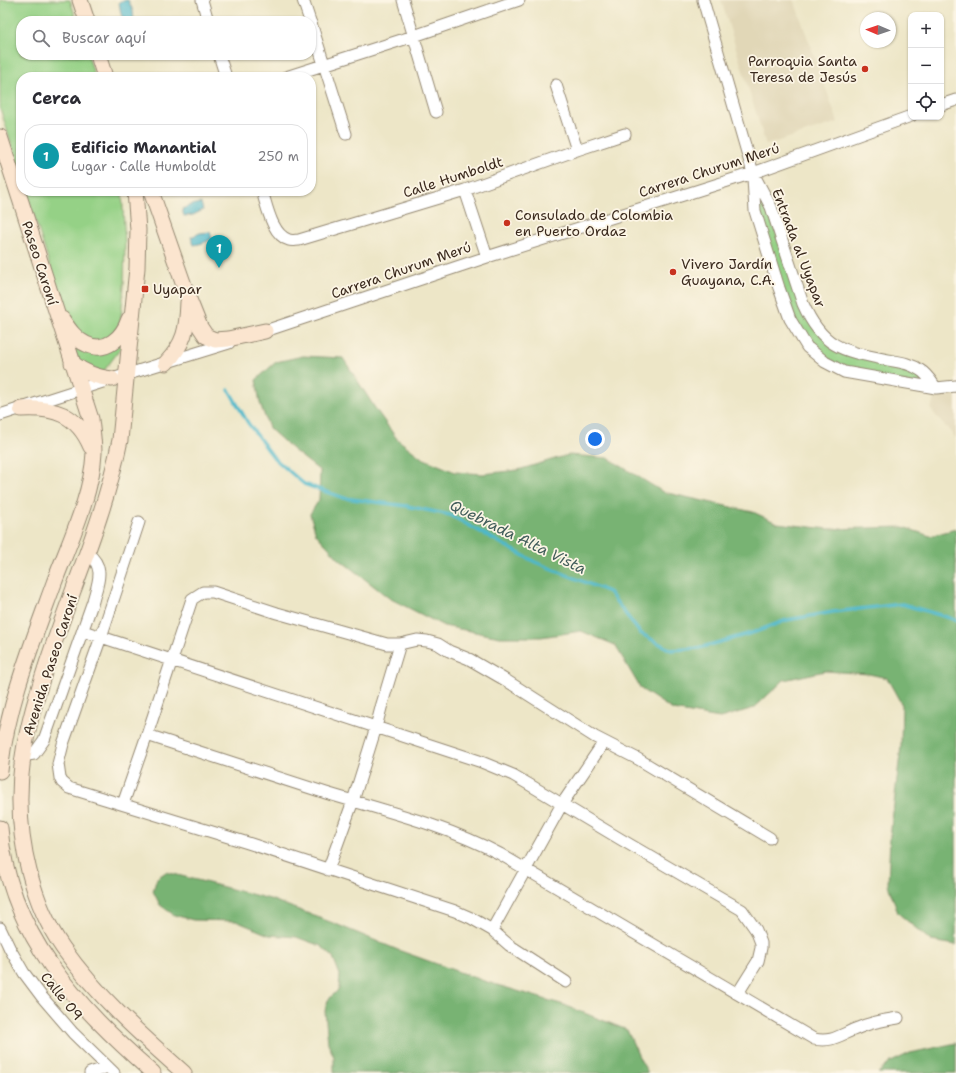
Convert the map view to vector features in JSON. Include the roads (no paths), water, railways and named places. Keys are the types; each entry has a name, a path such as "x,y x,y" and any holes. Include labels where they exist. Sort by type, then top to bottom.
{"street":[{"path":"80,0 85,16"},
{"path":"202,0 207,16"},
{"path":"303,0 309,16"},
{"path":"403,0 436,112"},
{"path":"302,72 414,36 505,2 519,0"},
{"path":"703,0 753,173"},
{"path":"316,39 346,134"},
{"path":"100,60 103,72"},
{"path":"221,60 224,72"},
{"path":"556,85 577,150"},
{"path":"944,104 956,100"},
{"name":"Carrera Churum Merú","path":"119,377 265,331 487,257 753,173 908,117"},
{"name":"Calle Humboldt","path":"264,196 273,224 280,234 289,240 299,240 465,190 625,134"},
{"name":"Paseo Caroní","path":"0,137 16,187"},
{"name":"Entrada al Uyapar","path":"753,173 755,211 790,319 807,347 825,362 844,372 936,388"},
{"name":"Entrada al Uyapar","path":"753,173 771,207 803,304 816,327 835,345 845,350 905,363 919,369 927,375 936,388"},
{"path":"465,190 487,257"},
{"name":"Paseo Caroní","path":"19,196 80,389"},
{"path":"119,377 134,306 138,230 135,196"},
{"path":"153,196 188,297 200,327 206,336 215,340 228,339 265,331"},
{"path":"166,363 179,348 182,342 186,328 188,297"},
{"path":"53,302 72,334 86,344 98,346 106,345 120,336 125,330 134,306"},
{"path":"72,363 84,372 93,376 119,377"},
{"path":"0,415 119,377"},
{"name":"Avenida Paseo Caroní","path":"119,377 124,415 115,466 102,512 44,673 27,732 22,756 19,783 21,833 32,882 40,906 62,947 101,996 152,1045 184,1073"},
{"path":"936,388 956,386"},
{"name":"Avenida Paseo Caroní","path":"0,771 5,739 15,699 34,638 84,500 91,474 94,453 91,419 80,389"},
{"path":"21,409 45,409 60,414 72,421 81,428 87,436 94,453"},
{"path":"139,522 101,637 63,744 58,764 62,782 69,788 455,911 492,930 509,945 566,982"},
{"path":"22,756 30,755 36,752 44,740 95,594 100,575 97,564 87,552"},
{"path":"123,804 192,599 199,594 213,592 387,644 400,644 417,640 438,644 507,681 550,710 604,742 638,759 770,838"},
{"path":"83,631 495,767 530,785 742,910 756,930 761,943 761,948 758,961 738,993"},
{"path":"328,870 353,801 400,644"},
{"path":"147,735 448,830 485,846 738,993 814,1039 824,1041 836,1039 867,1024 898,1018"},
{"path":"492,930 562,804 604,742"},
{"path":"0,828 12,888 21,914 45,959 91,1015 153,1073"},
{"name":"Calle 09","path":"0,928 24,973 42,997 73,1033 111,1070"},
{"path":"90,1073 111,1070"}],"water":[{"path":"128,0 134,16 122,16 119,2"},
{"path":"201,203 203,210 193,215 184,216 182,209"},
{"path":"210,232 212,239 194,245 191,237 200,233"}],"waterway":[{"name":"Quebrada Alta Vista","path":"229,390 248,423 274,458 304,484 344,498 407,506 450,515 535,562 609,592 640,633 671,650 699,648 755,632 787,620 833,612 902,604 956,621"}],"place":[{"name":"Parroquia Santa Teresa de Jesús","path":"865,69"},
{"name":"Consulado de Colombia en Puerto Ordaz","path":"507,223"},
{"name":"Edificio Manantial","path":"219,268"},
{"name":"Vivero Jardín Guayana, C.A.","path":"673,272"},
{"name":"Uyapar","path":"145,289"}]}
